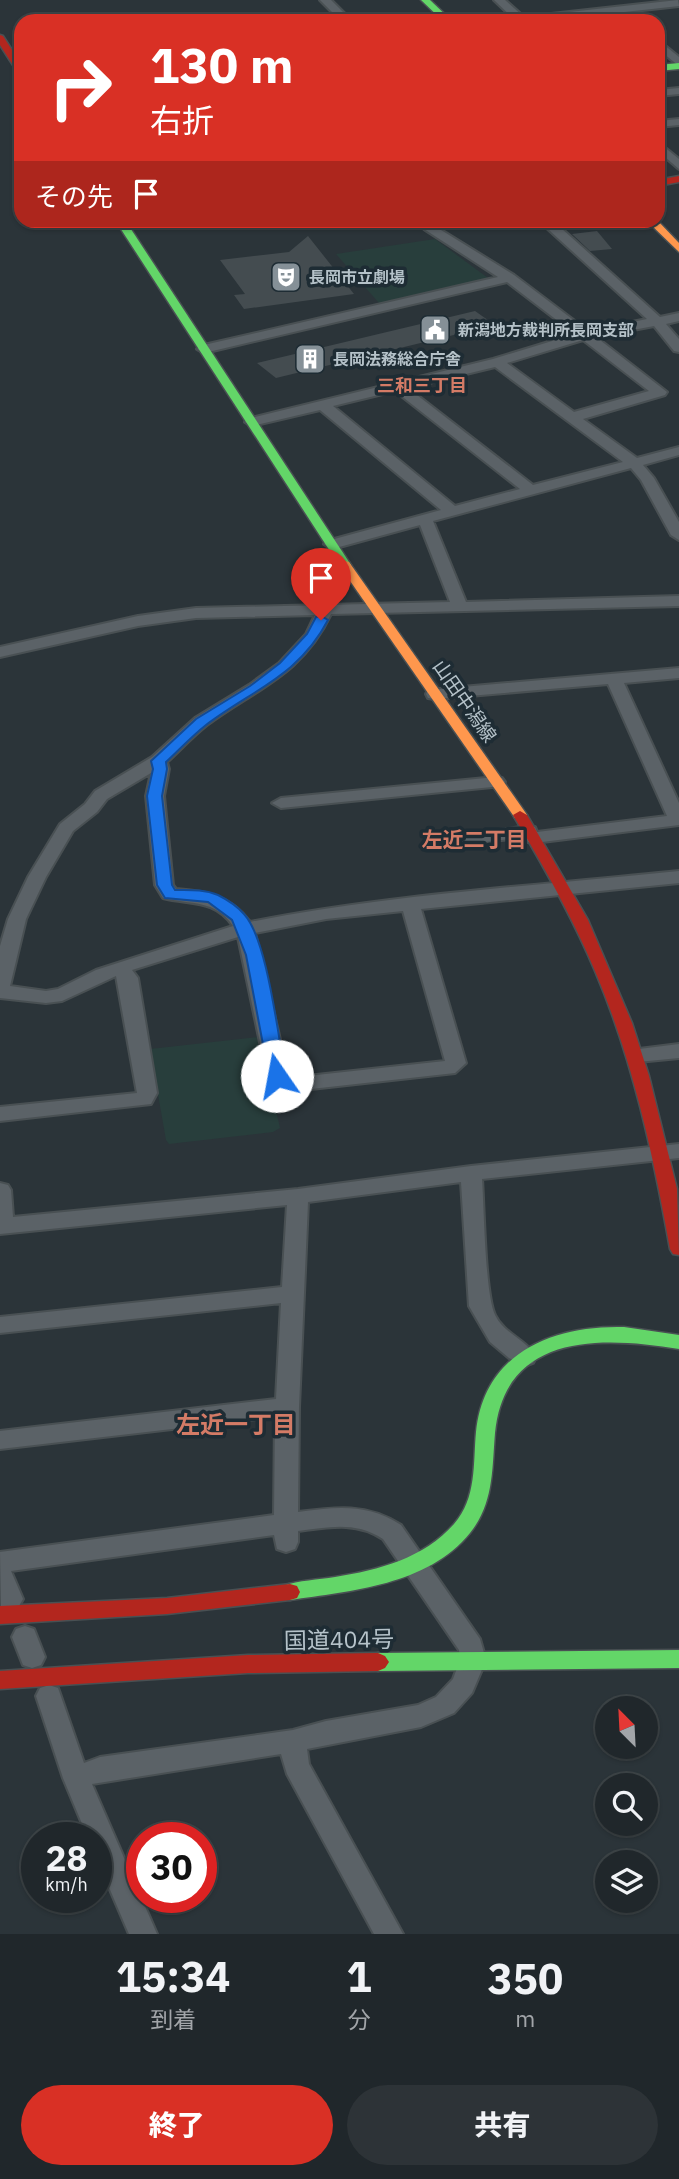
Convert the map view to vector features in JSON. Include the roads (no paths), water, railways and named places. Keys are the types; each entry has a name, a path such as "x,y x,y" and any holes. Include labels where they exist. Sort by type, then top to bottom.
{"main road":[{"path":"425,0 440,14"},
{"path":"0,38 14,60"},
{"name":"山田中潟線","path":"125,228 374,609 532,834 565,888 597,952 638,1055 671,1152 679,1249"},
{"path":"659,228 679,249"},
{"path":"5,1607 156,1609 300,1591 370,1578 415,1563 443,1547 473,1515 481,1498 486,1473 487,1413 490,1402 503,1376 525,1357 556,1342 593,1336 618,1334 679,1342"},
{"name":"国道404号","path":"0,1680 248,1664 679,1660"}],"street":[{"path":"325,0 340,14"},
{"path":"499,0 514,14"},
{"path":"612,0 628,14"},
{"path":"554,14 679,4"},
{"path":"665,51 679,64"},
{"path":"665,152 679,165"},
{"path":"433,228 509,278 660,392 573,417"},
{"path":"553,228 657,321 679,348"},
{"path":"204,348 509,278"},
{"path":"252,422 497,362 587,335 679,317"},
{"path":"497,362 633,462 647,478 679,535"},
{"path":"398,387 530,490"},
{"path":"324,406 453,512"},
{"path":"332,544 679,451"},
{"path":"424,520 429,526 460,607"},
{"path":"0,652 162,617 196,613 679,601"},
{"path":"326,609 313,636 285,666 255,689 201,722 158,761 101,795 92,808 66,828 37,877 17,919 0,992 62,995 120,968 245,929 326,912 679,877"},
{"path":"434,694 679,673"},
{"path":"435,843 679,820 614,679"},
{"path":"158,761 160,769 155,796 164,885 170,894 213,898 238,917 254,955 277,1076 284,1085 448,1068 456,1063 410,903"},
{"path":"281,803 496,782"},
{"path":"0,1114 144,1099 147,1093 128,978 120,968"},
{"path":"638,1055 679,1051"},
{"path":"0,1190 1,1226 298,1196 471,1173 671,1152"},
{"path":"471,1173 480,1306 486,1324 497,1337 525,1357"},
{"path":"286,1533 287,1407 298,1196"},
{"path":"0,1325 293,1294"},
{"path":"0,1440 287,1407"},
{"path":"0,1562 286,1533 341,1516 362,1516 392,1532 471,1647 473,1660 463,1685 445,1705 421,1716 326,1732 293,1741 100,1769 76,1777"},
{"path":"0,1574 5,1607"},
{"path":"48,1696 76,1777 144,1934"},
{"path":"293,1741 296,1766 389,1934"}],"place":[{"name":"長岡市立劇場","path":"286,277"},
{"name":"新潟地方裁判所長岡支部","path":"435,330"},
{"name":"長岡法務総合庁舎","path":"310,359"}],"district":[{"name":"三和三丁目","path":"422,386"},
{"name":"左近二丁目","path":"474,840"},
{"name":"左近一丁目","path":"236,1425"}]}
